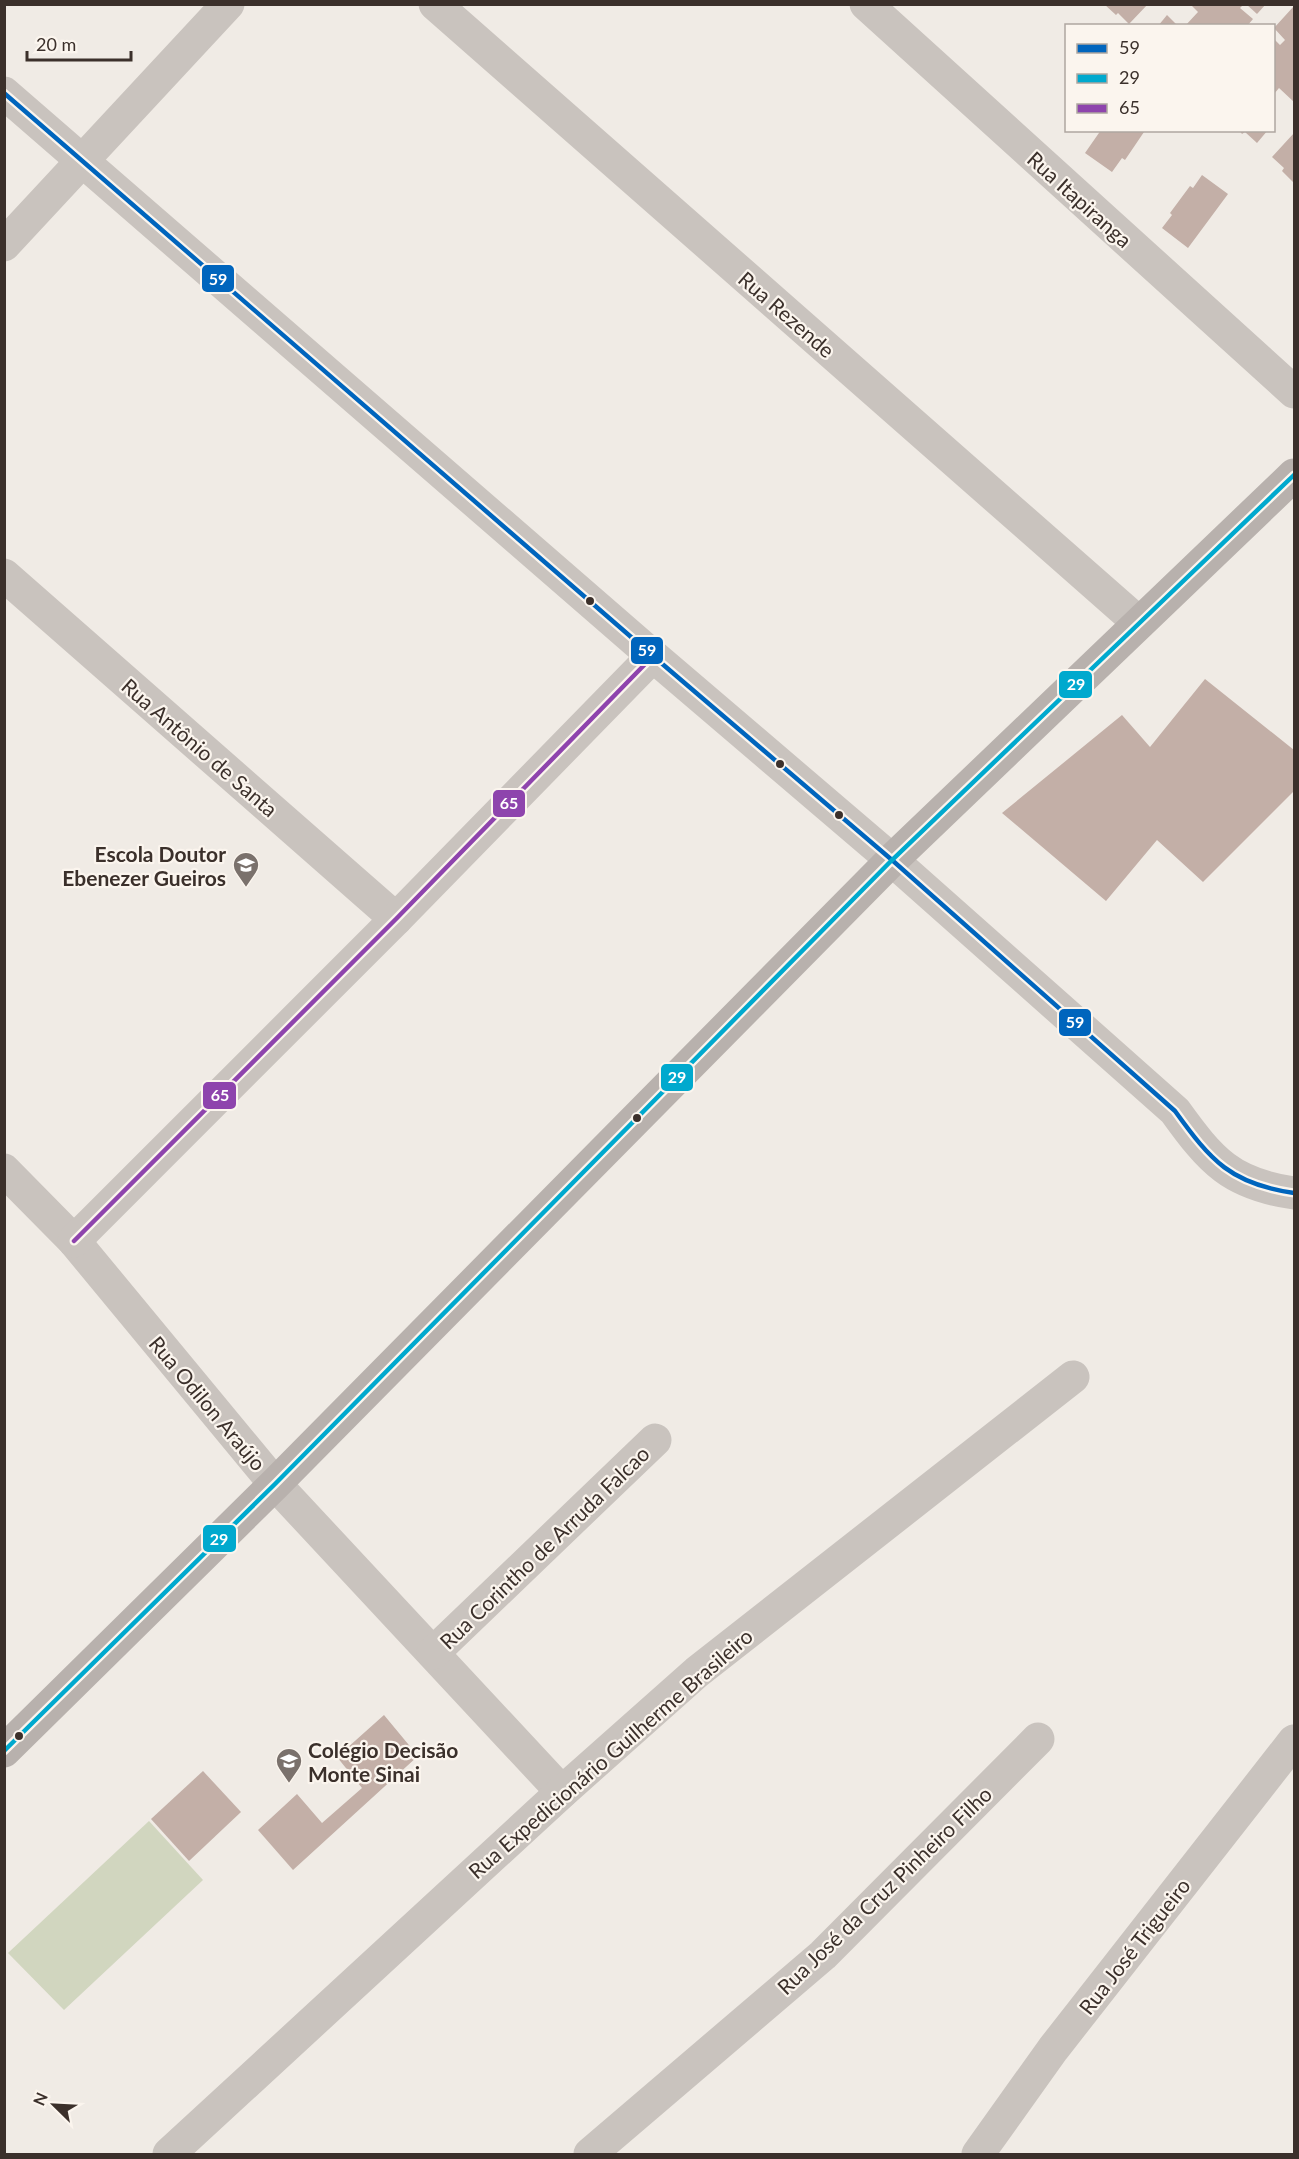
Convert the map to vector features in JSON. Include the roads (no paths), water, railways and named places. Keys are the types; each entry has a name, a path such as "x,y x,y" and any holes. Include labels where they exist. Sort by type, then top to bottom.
{"main road":[{"path":"4,1751 275,1484 892,860 1294,475"}],"street":[{"path":"4,245 228,4"},
{"name":"Rua Rezende","path":"435,4 1139,623"},
{"name":"Rua Itapiranga","path":"866,4 1294,392"},
{"path":"4,93 653,656 892,860 1175,1111 1214,1160 1238,1177 1294,1193"},
{"name":"Rua Antônio de Santa","path":"4,575 396,920"},
{"path":"74,1241 396,920 653,656"},
{"name":"Rua Odilon Araújo","path":"4,1170 74,1241 275,1484 562,1792"},
{"name":"Rua Expedicionário Guilherme Brasileiro","path":"168,2154 562,1792 697,1672 1073,1377"},
{"name":"Rua Corintho de Arruda Falcao","path":"433,1653 655,1440"},
{"name":"Rua José da Cruz Pinheiro Filho","path":"590,2154 823,1955 1038,1739"},
{"name":"Rua José Trigueiro","path":"978,2154 1053,2049 1294,1741"}],"place":[{"name":"Escola Doutor Ebenezer Gueiros","path":"246,888"},
{"name":"Colégio Decisão Monte Sinai","path":"289,1784"}]}
